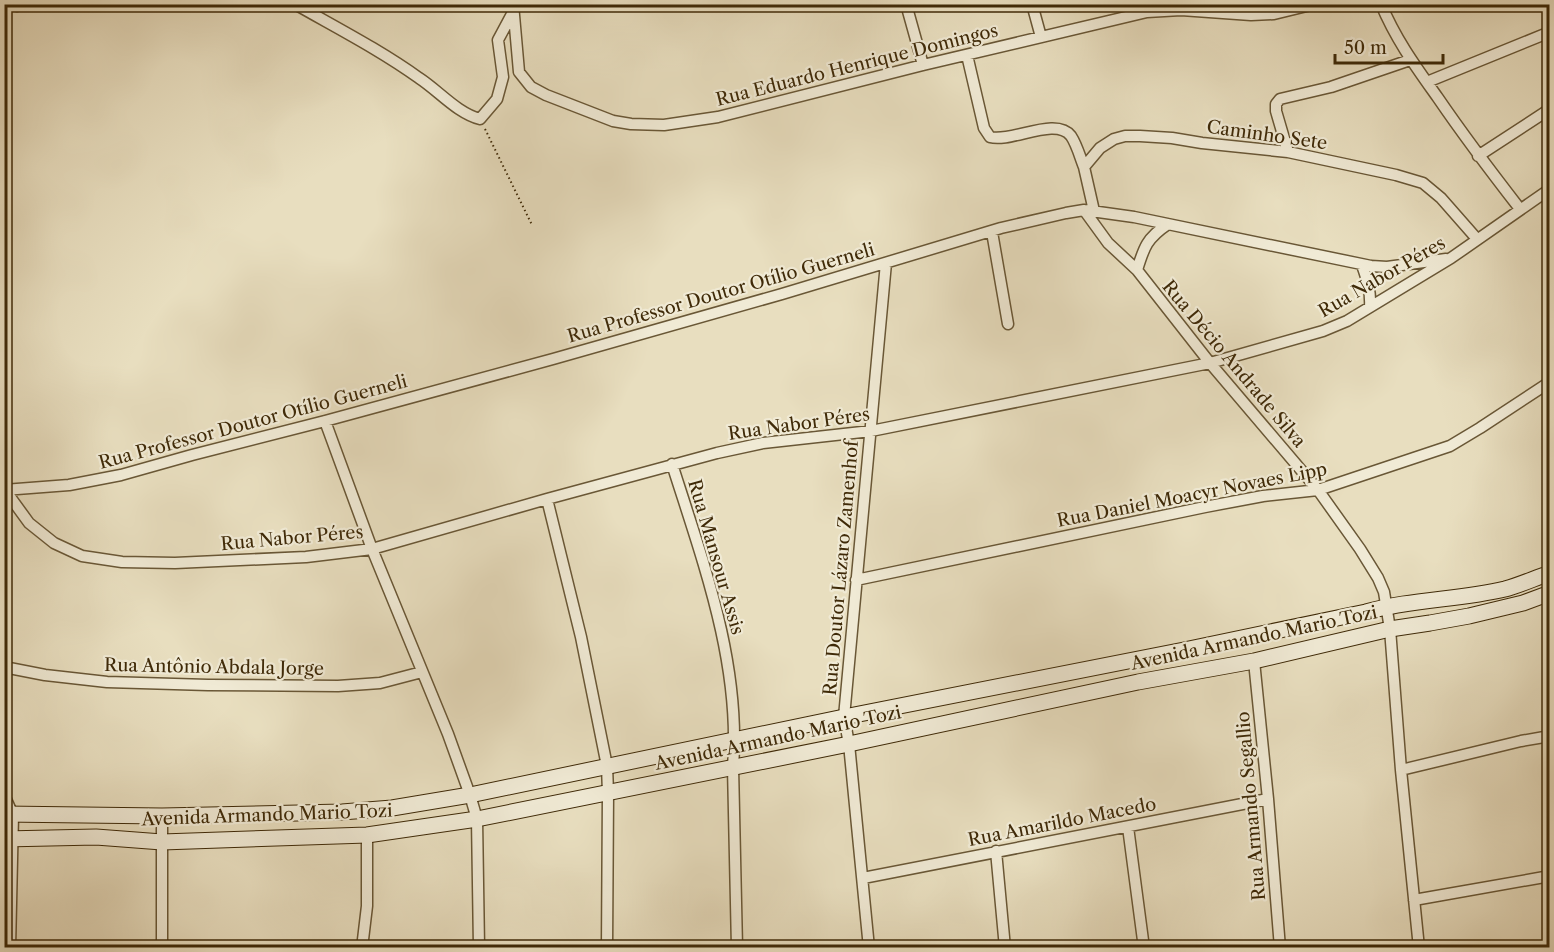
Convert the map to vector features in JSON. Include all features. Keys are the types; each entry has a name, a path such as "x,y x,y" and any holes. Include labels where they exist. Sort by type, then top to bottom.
{"street":[{"path":"296,4 365,43 419,78 469,116 480,119 497,99 503,77 498,40 513,8"},
{"path":"906,4 923,65"},
{"path":"1032,4 1041,37"},
{"name":"Rua Eduardo Henrique Domingos","path":"513,8 519,72 531,87 613,121 663,125 718,117 1147,12 1181,10 1244,15 1274,14 1315,4"},
{"path":"1381,4 1391,28 1410,60 1478,156 1520,209"},
{"path":"1426,82 1550,32"},
{"path":"967,55 984,128 990,137 996,139 1039,130 1064,130 1071,136 1084,166 1089,211"},
{"path":"1288,152 1276,111 1276,104 1280,99 1331,87 1410,60"},
{"path":"1478,156 1550,109"},
{"name":"Caminho Sete","path":"1084,166 1100,148 1114,139 1125,136 1172,138 1288,152 1423,183 1441,198 1477,239"},
{"name":"Rua Nabor Péres","path":"5,490 29,523 54,543 82,556 122,562 175,563 306,557 372,549 672,464 763,443 871,431 1210,363 1323,331 1347,321 1451,258 1550,189"},
{"name":"Rua Professor Doutor Otílio Guerneli","path":"5,490 69,485 121,475 553,359 1001,228 1089,211 1134,217 1362,265 1387,267 1451,258"},
{"name":"Rua Décio Andrade Silva","path":"1089,211 1108,243 1137,270 1210,363 1318,490 1378,578 1384,592 1390,629"},
{"path":"1137,270 1143,249 1149,240 1168,224"},
{"path":"992,232 1008,324"},
{"name":"Rua Doutor Lázaro Zamenhof","path":"869,948 849,744 844,717 886,263"},
{"path":"1362,265 1369,285 1370,307"},
{"name":"Rua Daniel Moacyr Novaes Lipp","path":"856,580 1205,507 1263,496 1318,490 1450,446 1550,382"},
{"path":"325,421 372,549 460,765 470,795 477,819 479,948"},
{"name":"Rua Mansour Assis","path":"672,464 711,587 727,656 735,739 733,767 737,948"},
{"path":"547,498 581,637 607,766 609,793 607,948"},
{"name":"Avenida Armando Mario Tozi","path":"9,815 162,816 342,812 392,808 470,795 735,739 1184,650 1386,606 1505,589 1550,573"},
{"name":"Avenida Armando Mario Tozi","path":"9,839 96,837 162,842 367,835 477,819 849,744 1138,682 1254,661 1390,629 1469,616 1523,603 1550,593"},
{"path":"1390,629 1401,770 1419,948"},
{"name":"Rua Armando Segallio","path":"1254,661 1280,948"},
{"name":"Rua Antônio Abdala Jorge","path":"4,667 45,675 107,682 232,685 338,686 380,683 422,672"},
{"path":"1401,770 1550,736"},
{"path":"4,795 9,815 10,948"},
{"name":"Rua Amarildo Macedo","path":"862,878 1268,799"},
{"path":"162,816 162,948"},
{"path":"1128,827 1144,948"},
{"path":"362,948 367,906 367,835"},
{"path":"996,851 1005,948"},
{"path":"1414,900 1550,876"}],"path":[{"path":"480,119 532,225"}]}
